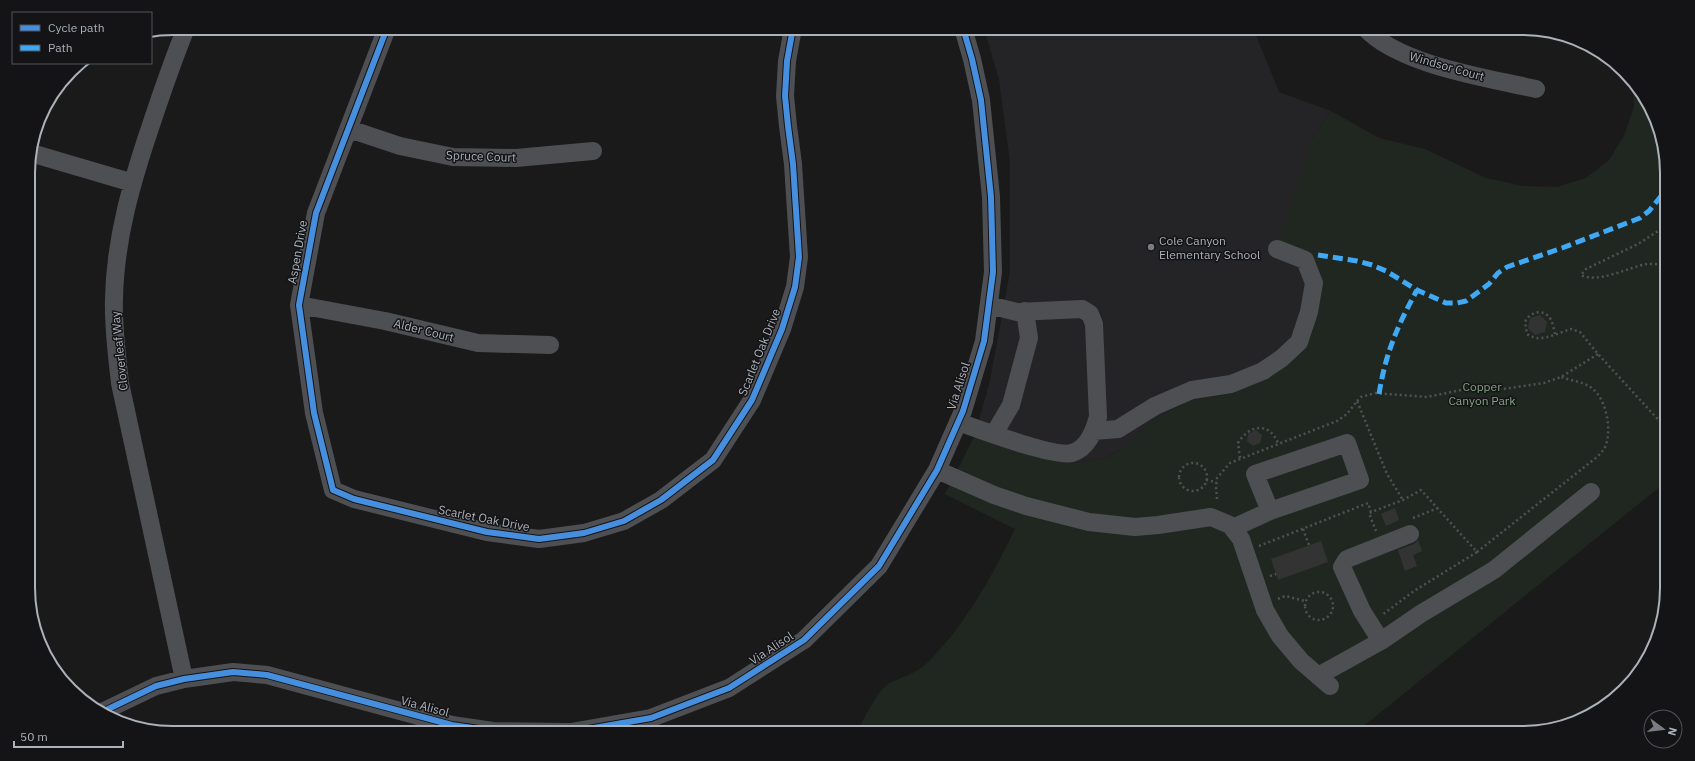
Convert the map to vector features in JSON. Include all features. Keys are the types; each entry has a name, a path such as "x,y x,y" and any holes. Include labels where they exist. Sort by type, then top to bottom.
{"street":[{"name":"Cloverleaf Way","path":"183,35 160,98 133,183 121,228 114,298 116,347 120,383 184,679"},
{"name":"Aspen Drive","path":"333,490 314,413 299,306 316,213 384,35"},
{"name":"Scarlet Oak Drive","path":"333,490 354,499 487,532 539,540 584,533 624,521 661,500 712,460 752,400 782,330 795,287 799,257 793,164 785,96 787,61 792,35"},
{"name":"Via Alisol","path":"605,726 651,718 729,688 804,640 879,566 937,470 963,411 984,342 993,272 991,197 981,100 965,35"},
{"name":"Windsor Court","path":"1375,35 1411,57 1444,67 1536,89"},
{"name":"Spruce Court","path":"349,129 400,146 453,157 516,158 593,152"},
{"path":"37,155 133,183"},
{"path":"1094,431 1118,430 1155,406 1192,390 1231,384 1263,371 1282,358 1299,342 1309,312 1314,283 1305,260 1277,249"},
{"path":"958,422 1035,448 1058,453 1072,453 1086,444 1094,431 1098,417 1094,324 1090,314 1082,309 1017,312 989,305"},
{"name":"Alder Court","path":"299,306 385,321 478,343 550,345"},
{"path":"994,434 1011,405 1029,338 1025,311"},
{"path":"1233,528 1270,511 1360,480 1347,443 1255,474 1270,511"},
{"path":"937,470 1007,499 1089,522 1135,527 1211,517 1230,525 1241,539 1265,610 1280,636 1301,661 1324,681 1422,613 1494,570 1591,492"},
{"path":"1381,641 1362,611 1342,567 1347,558 1410,534"},
{"name":"Via Alisol","path":"108,709 156,686 184,679 233,672 267,675 442,726"}],"path":[{"path":"1660,230 1638,244 1586,269 1581,275 1587,278 1597,278 1647,264 1660,265"},
{"path":"1555,334 1551,320 1543,313 1534,312 1528,316 1525,322 1527,334 1538,340 1571,329 1576,330 1660,421"},
{"path":"1357,401 1361,397 1374,394 1427,397 1461,390 1496,390 1544,383 1561,376 1598,354"},
{"path":"1477,552 1597,457 1605,447 1608,437 1607,420 1603,404 1595,391 1583,383 1561,376"},
{"path":"1240,458 1238,443 1243,434 1251,430 1259,428 1269,430 1275,436 1278,443"},
{"path":"1195,463 1204,467 1206,472 1206,480 1201,488 1197,490 1188,490 1184,488 1179,481 1180,472 1186,464 1195,463"},
{"path":"1206,480 1216,482"},
{"path":"1257,547 1368,503 1371,512"},
{"path":"1303,529 1309,545"},
{"path":"1321,592 1325,593 1331,599 1333,608 1328,617 1324,619 1314,619 1307,613 1305,602 1312,594 1321,592"},
{"path":"1276,601 1285,596 1305,602"}],"shaded area":[{"name":"Cole Canyon Elementary School","path":"986,35 1256,35 1279,92 1331,111 1312,139 1308,254 1316,262 1322,286 1317,310 1300,353 1233,393 1188,401 1150,422 1123,449 1104,458 1075,463 975,435 990,380 1010,272 1010,162 999,80"}],"green space":[{"name":"Copper Canyon Park","path":"1633,93 1649,120 1659,155 1660,487 1364,726 860,726 884,687 913,673 926,664 952,635 965,618 987,583 1015,529 945,494 975,435 1075,463 1104,458 1123,449 1150,422 1188,401 1233,393 1300,353 1317,310 1322,286 1316,262 1308,254 1278,241 1312,139 1331,111 1379,138 1425,149 1486,178 1523,186 1557,187 1586,178 1609,160 1624,136 1634,107"}],"building":[{"path":"1540,315 1547,322 1545,332 1535,335 1528,328 1530,318"},
{"path":"1256,430 1262,435 1260,443 1253,446 1247,441 1248,434"},
{"path":"1395,508 1399,520 1386,526 1381,514"},
{"path":"1418,540 1422,551 1413,555 1417,566 1405,571 1398,550 1414,544"},
{"path":"1321,541 1328,562 1278,580 1271,559"}],"marked path":[{"path":"1318,255 1357,261 1372,265 1386,271 1417,290 1446,303 1457,303 1466,301 1489,284 1498,273 1507,267 1640,218 1649,211 1660,197"},
{"path":"1379,394 1385,365 1393,340 1417,290"}],"cycle path":[{"path":"384,35 316,213 299,305 314,413 333,490 354,499 487,532 539,539 584,533 624,521 661,500 713,460 752,400 782,329 795,287 799,257 793,164 785,96 787,61 792,35"},
{"path":"605,726 651,718 729,688 804,640 879,566 937,470 963,411 984,341 993,272 991,197 981,100 965,35"},
{"path":"108,709 156,686 184,679 233,672 267,675 459,726"}],"place":[{"name":"Cole Canyon Elementary School","path":"1151,247"}]}
